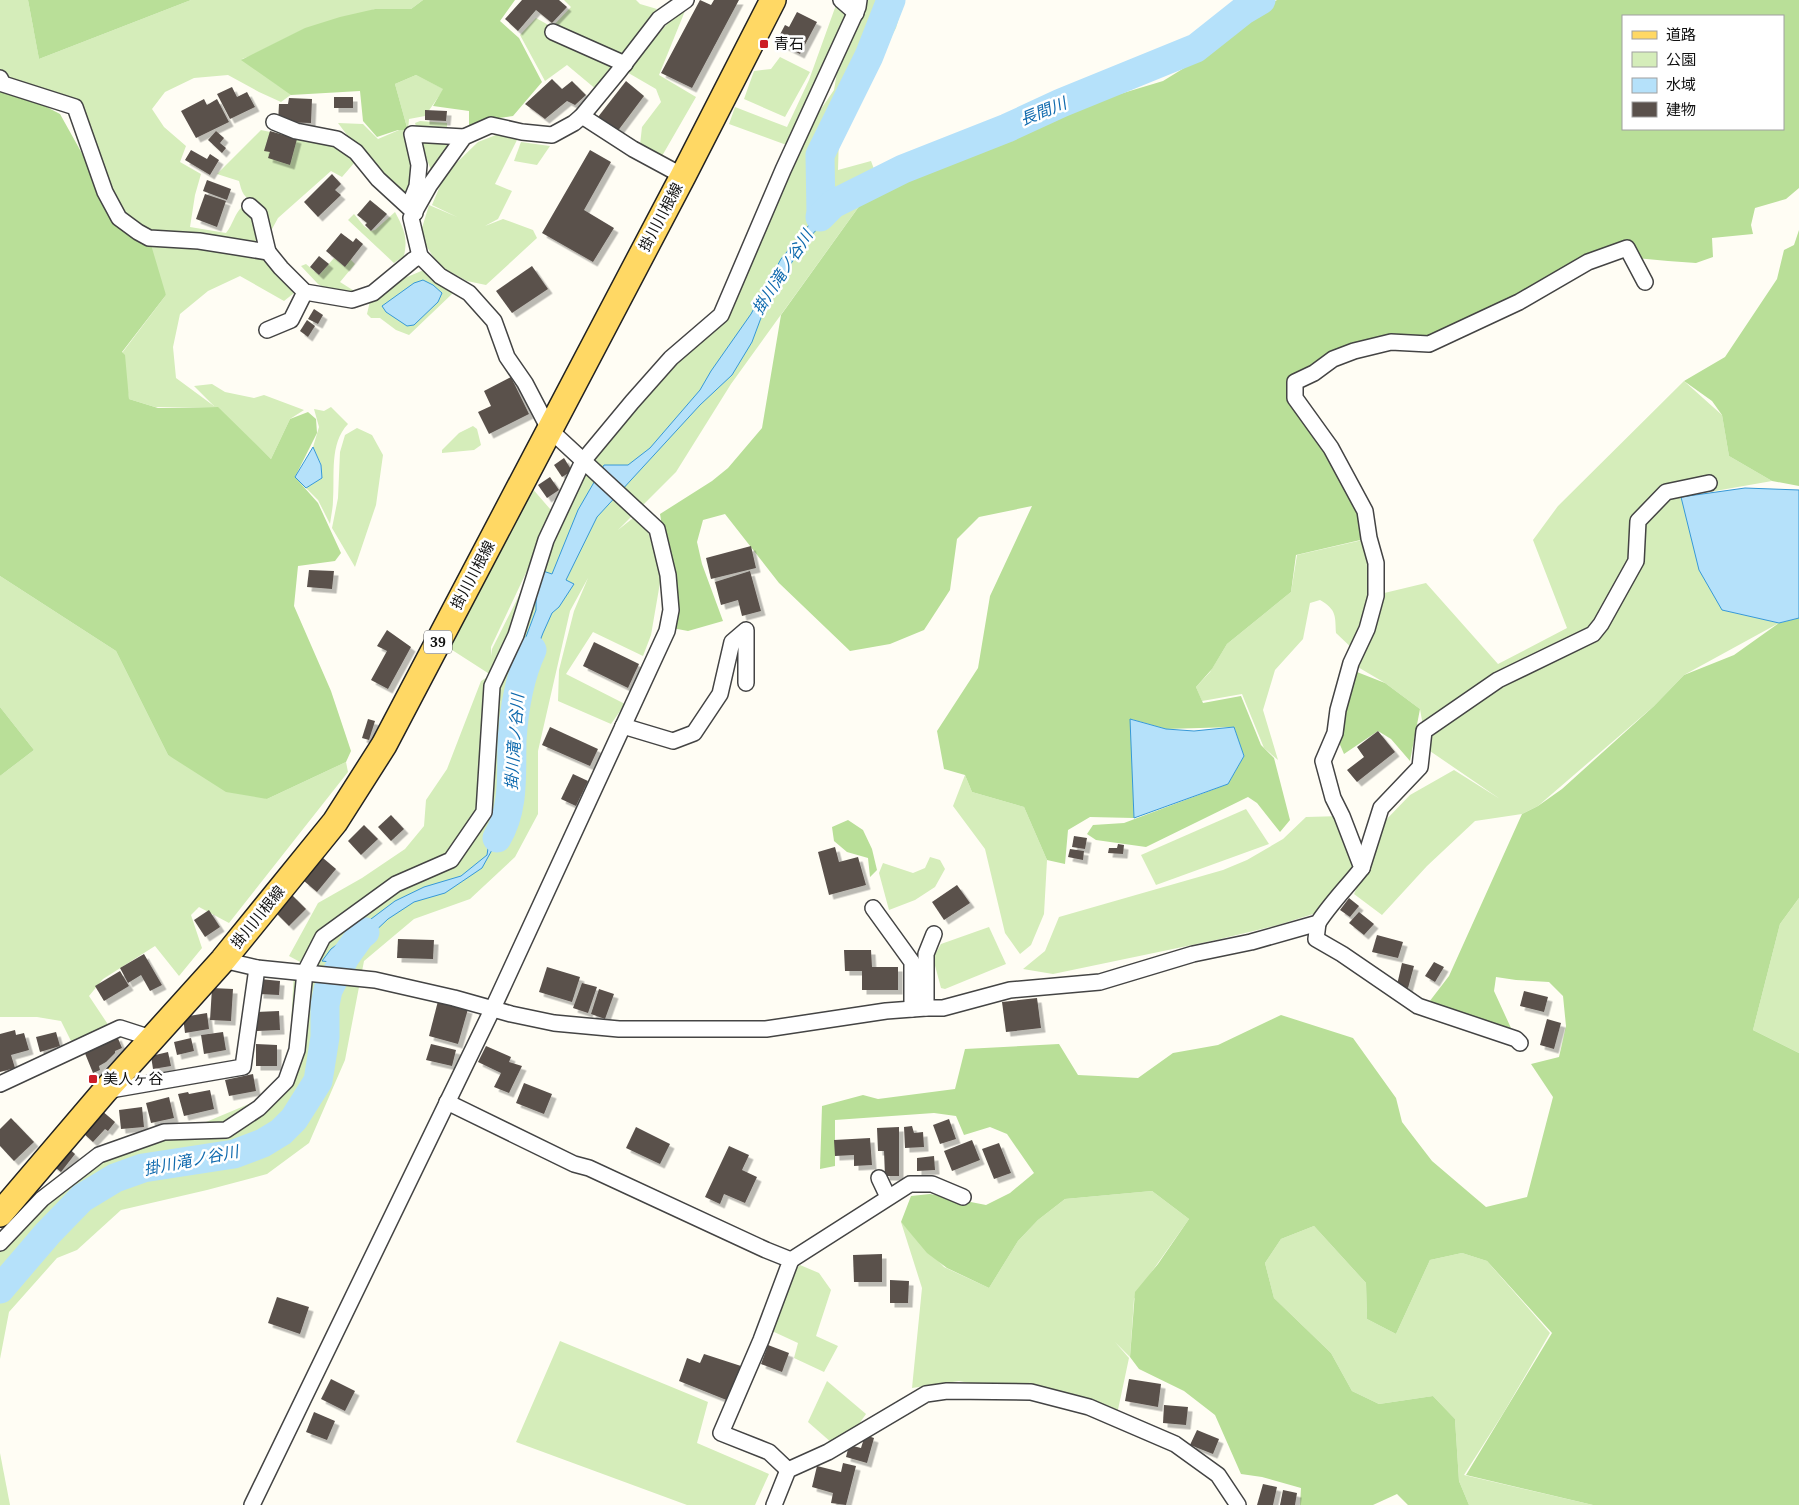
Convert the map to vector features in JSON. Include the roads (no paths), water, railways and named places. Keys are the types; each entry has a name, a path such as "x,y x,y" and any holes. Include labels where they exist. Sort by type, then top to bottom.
{"main road":[{"name":"掛川川根線","path":"0,1214 151,1038 223,960 335,822 384,744 683,176 773,0"}],"street":[{"path":"252,1505 493,1008 667,631 671,610 668,576 657,529 549,429 525,383 507,357 494,321 469,294 440,276 420,256 411,218 417,186 418,165 412,134 464,137 491,125 522,132 552,135 574,123 582,116 659,19 686,0"},
{"path":"0,1243 42,1199 99,1155 164,1132 226,1130 259,1108 286,1081 297,1050 311,973 323,937 396,884 451,860 484,812 492,686 516,635 546,540 583,461 671,358 721,315 783,170 858,6 841,0"},
{"path":"553,32 625,64"},
{"path":"0,78 3,84 75,106 105,192 118,218 138,232 149,238 199,241 268,252"},
{"path":"582,116 633,149 683,176"},
{"path":"274,122 296,131 337,139 356,152 378,179 411,210"},
{"path":"411,210 464,137"},
{"path":"250,206 259,214 268,252 305,292 352,300 374,293 420,256"},
{"path":"1362,868 1333,798 1323,760 1335,732 1338,710 1351,663 1367,629 1376,596 1376,563 1369,538 1365,511 1331,448 1295,398 1295,382 1314,373 1333,359 1354,351 1391,342 1429,344 1519,302 1588,262 1627,248 1645,282"},
{"path":"267,330 291,320 305,292"},
{"path":"1520,1042 1516,1038 1418,1006 1342,954 1316,939 1318,923 1326,910 1362,868 1381,808 1420,767 1424,731 1498,680 1593,634 1601,624 1636,561 1638,521 1666,492 1709,482"},
{"path":"623,726 673,741 694,733 720,694 732,642 746,630 746,683"},
{"path":"873,908 912,962 919,1009"},
{"path":"223,960 257,968 375,980 554,1023 619,1029 766,1029 886,1010 943,1008 1010,990 1100,982 1193,954 1251,942 1318,923"},
{"path":"919,1009 926,954 934,934"},
{"path":"104,1092 243,1067 257,968"},
{"path":"0,1084 120,1028 151,1038"},
{"path":"447,1102 574,1164 589,1168 791,1260"},
{"path":"879,1178 888,1197"},
{"path":"788,1470 769,1452 721,1433 761,1340 791,1260 910,1184 932,1184 963,1197"},
{"path":"774,1505 788,1470 828,1452 926,1394 947,1391 1031,1392 1089,1407 1175,1444 1218,1475 1238,1505"}],"water":[{"path":"856,188 805,242 768,299 752,342 732,375 700,405 597,517 566,580 574,584 559,607 552,613 523,685 512,689 514,669 536,610 536,591 543,571 552,574 578,510 604,465 628,465 650,448 700,390 751,314 781,259 828,202"},
{"path":"423,280 433,285 442,293 438,302 414,325 407,326 386,312 382,306 414,283"},
{"path":"313,447 321,465 322,478 306,488 295,477"},
{"path":"1745,488 1799,490 1799,618 1779,623 1722,610 1699,570 1681,497"},
{"path":"1130,719 1166,729 1194,731 1234,727 1244,756 1228,784 1134,818"},
{"path":"513,731 508,821 482,868 445,893 414,902 388,919 352,953 348,964 322,961 331,949 395,901 424,887 461,876 487,855 490,835 504,799 509,741"}],"waterway":[{"name":"掛川滝ノ谷川","path":"821,215 820,155 869,56 891,0"},
{"name":"長間川","path":"820,217 833,204 903,169 1007,128 1061,103 1196,48 1244,10 1261,0"},
{"name":"掛川滝ノ谷川","path":"497,838 507,815 511,790 512,740 518,694 532,650"},
{"name":"掛川滝ノ谷川","path":"0,1289 48,1233 82,1198 115,1178 143,1168 234,1154 263,1143 281,1132 294,1119 318,1081 325,1037 325,1005 328,990 345,957 365,932"}],"place":[{"name":"青石","path":"764,44"},
{"name":"美人ヶ谷","path":"93,1079"}]}
